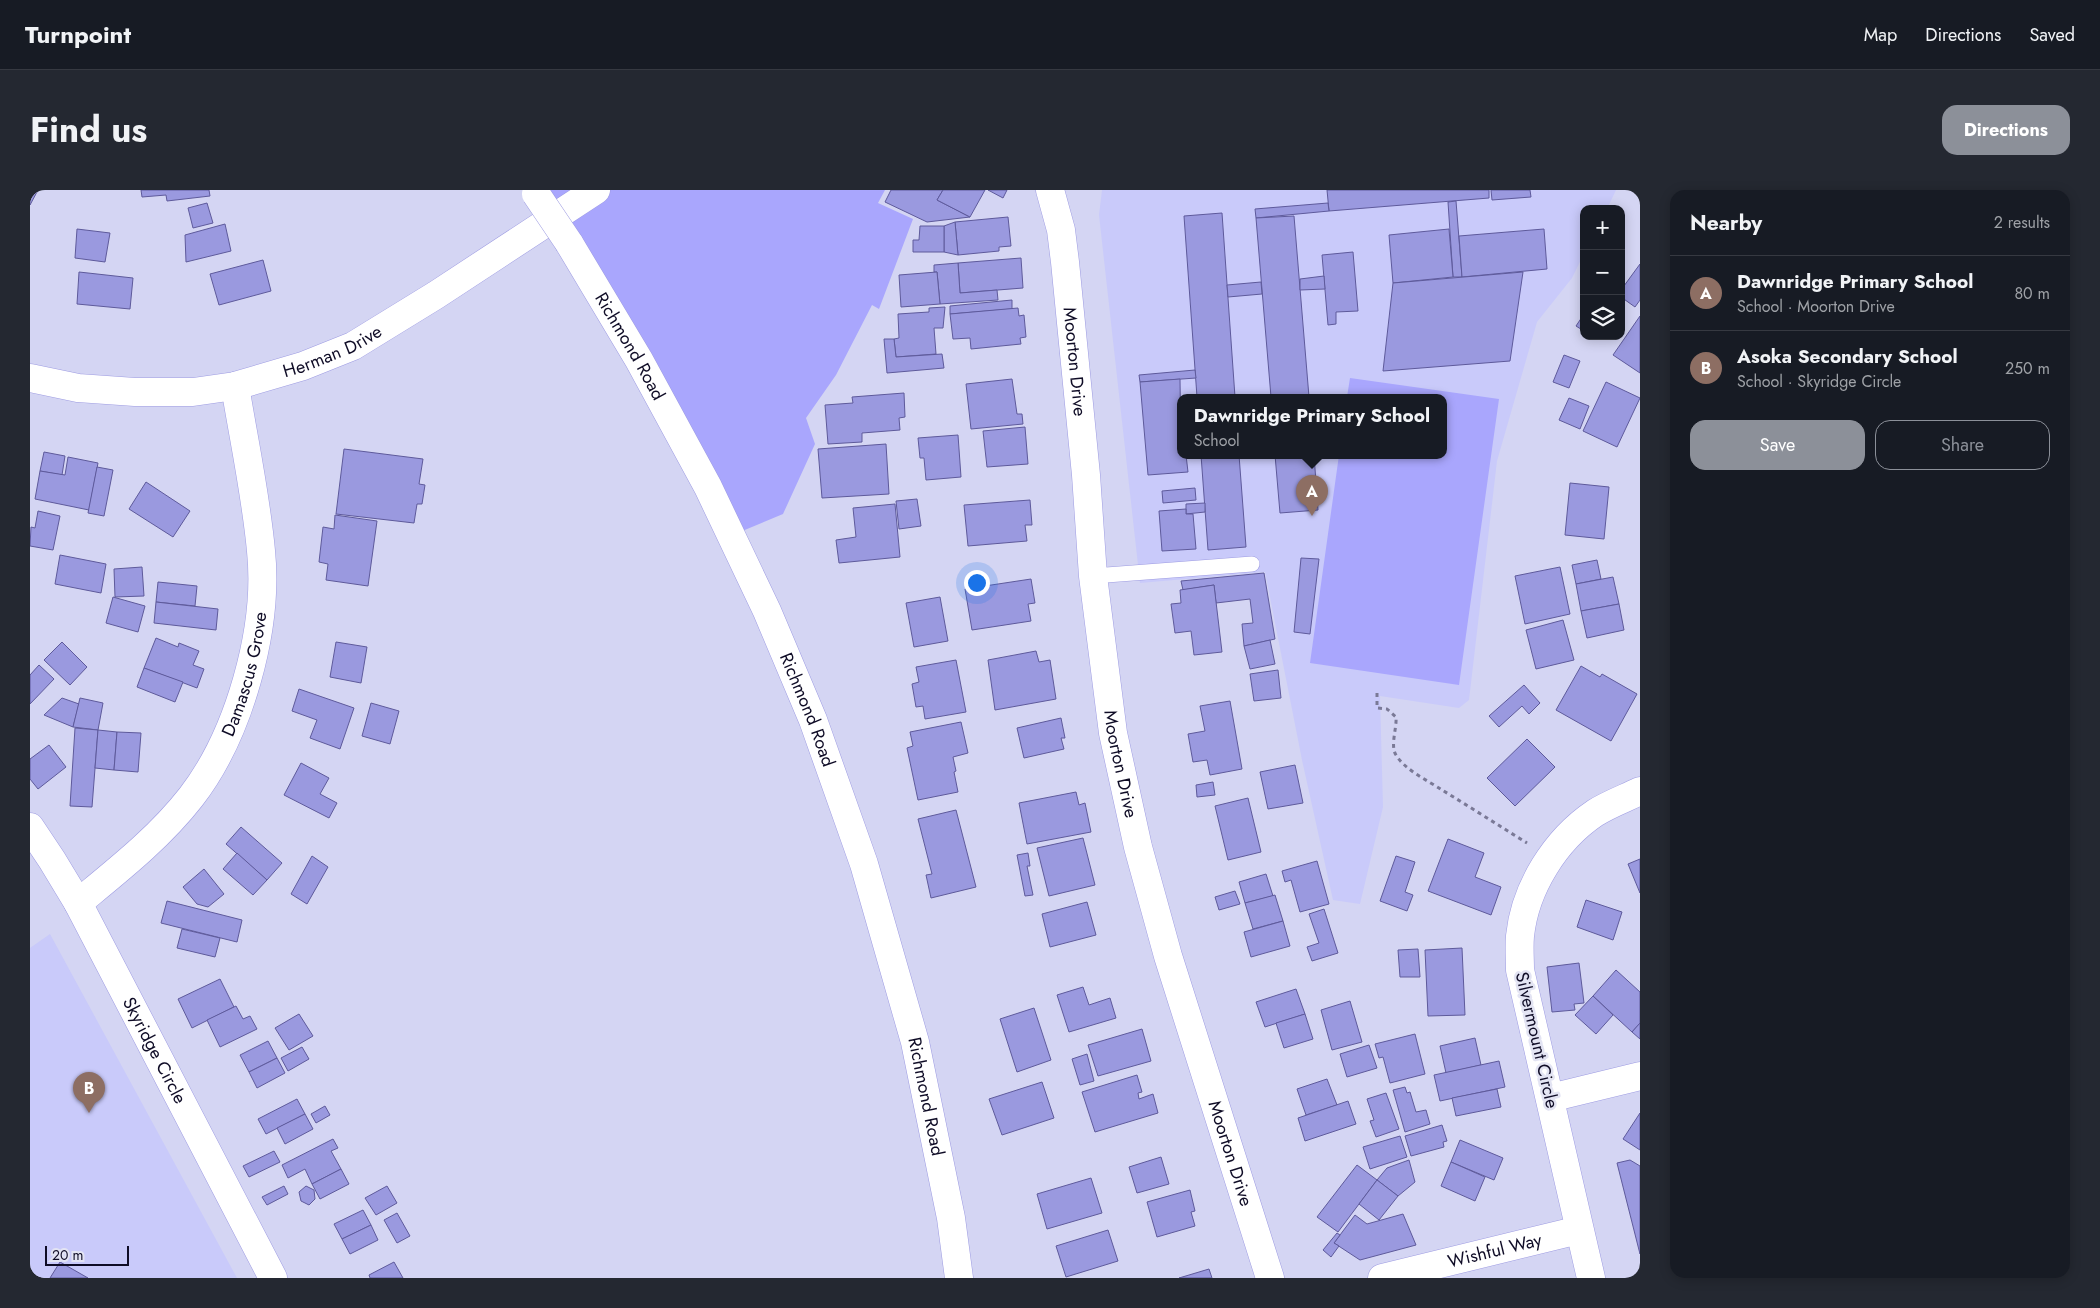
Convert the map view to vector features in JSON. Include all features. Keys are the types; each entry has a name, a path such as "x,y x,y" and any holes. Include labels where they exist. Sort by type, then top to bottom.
{"main road":[{"name":"Herman Drive","path":"30,378 78,388 135,392 193,392 235,386 303,366 353,346 436,295 596,190"},
{"name":"Moorton Drive","path":"1050,190 1061,230 1086,475 1093,576 1113,733 1138,847 1168,956 1270,1278"},
{"name":"Moorton Drive","path":"1061,230 1070,190"},
{"name":"Richmond Road","path":"535,192 569,243 639,360 708,487 767,611 813,720 864,864 914,1042 951,1218 959,1278"},
{"name":"Damascus Grove","path":"78,903 159,834 191,797 213,764 234,716 250,671 258,635 262,601 261,552 235,386"},
{"name":"Silvermount Circle","path":"1591,1278 1520,970 1520,936 1527,907 1537,880 1550,859 1571,832 1596,812 1640,792"},
{"name":"Skyridge Circle","path":"30,827 78,903 273,1278"},
{"path":"1550,1098 1640,1076"},
{"name":"Wishful Way","path":"1382,1278 1579,1230"}],"lane":[{"path":"1093,576 1252,564"}],"path":[{"path":"1377,693 1377,708 1386,709 1396,717 1393,746 1394,754 1400,760 1413,771 1550,859"}],"shaded area":[{"path":"536,190 885,190 878,203 913,219 879,309 872,305 836,375 806,418 815,444 783,514 735,534"},
{"path":"1102,190 1616,190 1609,205 1580,205 1580,262 1572,278 1537,322 1497,461 1469,700 1459,708 1380,696 1383,807 1360,904 1333,900 1302,760 1265,572 1140,583 1099,215"},
{"path":"1350,378 1499,399 1459,685 1310,663 1338,459 1447,459 1447,394 1347,394"},
{"path":"50,934 237,1278 30,1278 30,948"}],"building":[{"path":"30,190 38,190 30,205"},
{"path":"141,190 209,190 210,196 167,201 166,195 142,197"},
{"path":"891,190 943,190 937,200 970,217 927,222 885,202"},
{"path":"943,190 985,190 970,217 937,200"},
{"path":"988,190 1007,190 1003,198"},
{"path":"1327,190 1489,190 1489,198 1329,211"},
{"path":"1491,190 1530,190 1531,197 1492,200"},
{"path":"1456,201 1462,277 1453,277 1448,202"},
{"path":"207,203 213,223 193,228 188,208"},
{"path":"1328,203 1329,211 1256,218 1255,209"},
{"path":"1222,213 1235,394 1197,394 1184,216"},
{"path":"1294,216 1309,394 1271,394 1256,218"},
{"path":"1008,217 1011,246 999,247 999,251 958,255 955,222"},
{"path":"955,222 958,255 944,252 944,226"},
{"path":"225,224 231,251 186,262 185,235"},
{"path":"920,226 944,226 944,252 913,252 913,240 919,240"},
{"path":"77,229 110,233 105,262 75,258"},
{"path":"1449,229 1453,277 1393,283 1389,235"},
{"path":"1544,229 1547,269 1462,277 1459,236"},
{"path":"1353,252 1358,311 1336,312 1336,324 1328,325 1322,255"},
{"path":"1021,258 1023,288 960,293 958,263"},
{"path":"263,260 271,291 219,305 210,274"},
{"path":"958,263 960,293 997,290 998,300 940,304 937,272 934,272 934,265"},
{"path":"1640,264 1640,300 1635,307 1625,300 1625,285"},
{"path":"79,272 133,278 130,309 77,304"},
{"path":"937,272 940,304 901,307 899,275"},
{"path":"1523,272 1510,361 1383,371 1393,283"},
{"path":"1324,276 1325,289 1300,290 1300,279"},
{"path":"1261,282 1262,294 1228,297 1227,285"},
{"path":"1012,300 1012,309 950,314 950,306"},
{"path":"945,307 943,328 934,328 936,354 896,357 894,339 899,338 898,314 929,312 929,308"},
{"path":"1018,308 1019,316 1024,315 1026,337 1020,338 1021,344 971,349 970,338 953,339 950,314"},
{"path":"1640,316 1640,373 1613,355"},
{"path":"1580,320 1580,328 1576,326"},
{"path":"884,339 894,339 896,357 942,354 944,368 887,373"},
{"path":"1564,355 1580,361 1569,388 1553,382"},
{"path":"1195,370 1196,378 1140,382 1139,375"},
{"path":"1012,379 1017,414 1022,414 1023,424 971,429 966,384"},
{"path":"1180,379 1180,394 1177,394 1177,459 1186,459 1188,472 1148,475 1140,382"},
{"path":"1606,382 1640,398 1617,447 1583,431"},
{"path":"904,393 905,417 899,418 900,430 862,433 862,442 828,444 825,405 853,403 852,397"},
{"path":"1569,398 1589,406 1580,429 1559,420"},
{"path":"1025,427 1028,464 987,467 983,431"},
{"path":"958,435 961,477 926,480 924,458 920,458 918,438"},
{"path":"886,444 889,494 822,498 818,449"},
{"path":"344,449 423,459 419,484 425,485 422,504 417,504 414,523 336,514"},
{"path":"44,452 65,456 62,475 40,471"},
{"path":"68,457 98,463 89,510 35,499 40,471 65,475"},
{"path":"1201,459 1239,459 1246,547 1208,550"},
{"path":"1275,459 1314,459 1318,510 1280,513"},
{"path":"97,467 113,470 104,516 88,513"},
{"path":"146,482 190,511 173,537 129,509"},
{"path":"1570,483 1609,487 1604,539 1565,535"},
{"path":"1195,488 1196,500 1163,503 1162,491"},
{"path":"917,499 921,526 899,529 896,501"},
{"path":"1030,500 1032,525 1025,525 1027,541 968,546 964,505"},
{"path":"1205,503 1205,512 1186,514 1186,504"},
{"path":"895,504 900,557 839,563 836,540 856,537 853,508"},
{"path":"1186,509 1186,514 1193,514 1196,549 1162,551 1159,511"},
{"path":"38,511 60,516 53,550 30,546 31,527 35,528"},
{"path":"335,515 377,521 368,586 326,580 328,564 319,562 323,527 334,529"},
{"path":"60,555 106,564 101,593 55,584"},
{"path":"1301,558 1319,559 1310,634 1294,632"},
{"path":"1597,560 1601,579 1576,584 1572,565"},
{"path":"142,567 144,596 115,597 114,569"},
{"path":"1560,567 1570,614 1525,624 1515,576"},
{"path":"1264,573 1275,639 1244,646 1242,624 1253,623 1250,599 1216,603 1214,585 1183,590 1181,581"},
{"path":"1613,577 1619,604 1581,611 1576,584"},
{"path":"1031,579 1035,603 1028,604 1031,621 972,630 965,589"},
{"path":"158,582 197,586 195,606 156,602"},
{"path":"1214,585 1222,652 1194,655 1191,631 1175,633 1171,604 1181,603 1180,590"},
{"path":"113,597 145,606 138,632 106,623"},
{"path":"940,597 948,641 914,647 906,603"},
{"path":"156,602 218,609 216,630 154,623"},
{"path":"1619,604 1624,630 1587,638 1581,611"},
{"path":"1563,620 1574,660 1536,669 1526,630"},
{"path":"156,638 178,647 179,643 199,651 193,665 204,669 197,688 144,668"},
{"path":"1270,640 1275,664 1250,669 1244,646"},
{"path":"62,642 87,667 70,685 44,660"},
{"path":"336,642 367,647 361,683 330,677"},
{"path":"1036,651 1039,662 1050,660 1056,699 995,710 988,660"},
{"path":"956,660 966,712 925,719 923,706 916,707 912,684 919,682 916,667"},
{"path":"39,665 54,679 30,704 30,675"},
{"path":"1581,666 1600,677 1602,674 1637,694 1611,741 1556,710"},
{"path":"144,668 183,682 175,702 137,687"},
{"path":"1278,670 1281,698 1254,701 1250,674"},
{"path":"1524,685 1540,703 1529,714 1522,706 1499,727 1489,716"},
{"path":"299,689 354,708 340,749 310,738 317,720 292,711"},
{"path":"62,698 79,704 73,727 44,715"},
{"path":"80,698 103,703 98,730 73,727"},
{"path":"1230,701 1242,769 1210,775 1207,760 1193,762 1188,734 1205,731 1200,706"},
{"path":"371,703 399,711 390,744 362,736"},
{"path":"1061,718 1065,738 1061,738 1064,749 1024,758 1017,728"},
{"path":"961,722 968,753 953,757 958,792 918,800 907,748 913,746 910,732"},
{"path":"75,728 98,730 92,807 70,806"},
{"path":"98,730 117,732 114,770 95,768"},
{"path":"117,732 141,733 138,772 114,770"},
{"path":"1527,739 1555,767 1515,806 1487,778"},
{"path":"49,745 66,767 38,789 30,779 30,759"},
{"path":"301,763 329,778 320,794 337,803 329,818 284,795"},
{"path":"1295,765 1303,803 1268,809 1260,772"},
{"path":"1213,782 1215,795 1197,797 1196,785"},
{"path":"1076,792 1079,805 1085,803 1091,832 1027,844 1019,803"},
{"path":"1248,798 1261,852 1228,860 1215,806"},
{"path":"956,810 976,887 931,898 926,875 932,874 918,819"},
{"path":"241,827 282,863 267,880 226,844"},
{"path":"1083,838 1095,885 1049,896 1037,848"},
{"path":"1448,839 1484,853 1475,877 1501,887 1491,915 1428,891"},
{"path":"237,853 267,880 253,895 223,869"},
{"path":"1028,853 1030,866 1027,866 1033,895 1025,896 1017,855"},
{"path":"312,856 328,867 307,904 291,894"},
{"path":"1396,856 1415,862 1405,892 1413,895 1407,911 1380,901"},
{"path":"1640,859 1640,893 1628,864"},
{"path":"1317,861 1329,904 1300,912 1291,880 1285,882 1282,871"},
{"path":"204,869 224,894 208,907 197,904 183,887"},
{"path":"1266,874 1273,896 1245,903 1239,882"},
{"path":"1235,891 1240,904 1219,910 1215,897"},
{"path":"1275,895 1283,921 1253,929 1245,903"},
{"path":"1586,900 1622,912 1613,940 1577,927"},
{"path":"167,901 242,920 237,942 161,923"},
{"path":"1087,902 1096,935 1050,947 1042,914"},
{"path":"1324,909 1338,953 1312,961 1307,947 1319,943 1309,914"},
{"path":"1283,921 1290,946 1251,957 1244,932"},
{"path":"182,929 220,938 215,957 177,948"},
{"path":"1462,948 1465,1015 1428,1016 1425,950"},
{"path":"1418,949 1420,977 1400,977 1398,950"},
{"path":"1579,963 1584,1003 1574,1004 1575,1010 1552,1012 1547,967"},
{"path":"1616,970 1640,992 1640,1023 1632,1032 1593,996"},
{"path":"220,979 234,1007 192,1028 178,999"},
{"path":"1083,987 1089,1005 1110,998 1116,1018 1069,1032 1057,995"},
{"path":"1296,989 1305,1014 1265,1027 1256,1002"},
{"path":"1593,996 1613,1015 1596,1034 1575,1015"},
{"path":"1350,1001 1362,1042 1332,1050 1321,1010"},
{"path":"236,1006 243,1019 250,1016 257,1029 220,1047 207,1020"},
{"path":"1034,1008 1051,1060 1017,1072 1000,1019"},
{"path":"299,1014 313,1036 289,1050 275,1028"},
{"path":"1305,1014 1313,1039 1284,1048 1276,1023"},
{"path":"1640,1023 1640,1039 1632,1032"},
{"path":"1142,1029 1151,1061 1098,1076 1088,1045"},
{"path":"1415,1034 1425,1074 1390,1083 1383,1057 1379,1058 1375,1044"},
{"path":"1475,1038 1481,1065 1446,1073 1440,1046"},
{"path":"268,1041 277,1058 249,1072 240,1055"},
{"path":"1369,1045 1377,1068 1347,1077 1340,1054"},
{"path":"302,1047 309,1059 288,1071 281,1058"},
{"path":"1087,1054 1094,1081 1080,1085 1072,1059"},
{"path":"277,1058 285,1073 257,1088 249,1072"},
{"path":"1499,1061 1505,1087 1440,1101 1434,1075"},
{"path":"1137,1075 1142,1092 1138,1093 1139,1099 1153,1094 1158,1113 1095,1132 1082,1092"},
{"path":"1327,1079 1337,1105 1306,1115 1297,1089"},
{"path":"1042,1082 1054,1118 1002,1135 989,1099"},
{"path":"1405,1087 1407,1093 1410,1092 1416,1112 1426,1110 1430,1124 1405,1132 1393,1090"},
{"path":"1497,1089 1501,1107 1456,1116 1452,1098"},
{"path":"1386,1093 1399,1129 1376,1137 1370,1121 1374,1120 1367,1099"},
{"path":"297,1099 305,1114 266,1134 258,1119"},
{"path":"1348,1101 1356,1124 1305,1141 1298,1118"},
{"path":"325,1106 330,1115 316,1123 311,1114"},
{"path":"1640,1113 1640,1150 1623,1139"},
{"path":"305,1114 313,1129 285,1144 277,1128"},
{"path":"1442,1125 1447,1141 1443,1142 1444,1147 1411,1156 1405,1136"},
{"path":"1400,1136 1407,1157 1370,1169 1363,1147"},
{"path":"333,1139 338,1148 331,1151 341,1169 312,1184 305,1169 288,1178 282,1165"},
{"path":"1460,1140 1503,1158 1494,1180 1451,1162"},
{"path":"274,1151 280,1162 249,1177 243,1166"},
{"path":"1161,1157 1169,1184 1137,1193 1129,1167"},
{"path":"1409,1160 1415,1182 1398,1196 1377,1180 1387,1168"},
{"path":"1630,1160 1640,1166 1640,1254 1617,1163"},
{"path":"1451,1162 1485,1177 1475,1201 1441,1186"},
{"path":"1357,1165 1377,1180 1338,1232 1317,1217"},
{"path":"341,1169 349,1184 320,1199 312,1184"},
{"path":"1091,1178 1102,1213 1047,1229 1037,1194"},
{"path":"1377,1180 1398,1196 1379,1220 1359,1204"},
{"path":"284,1186 288,1194 267,1205 262,1197"},
{"path":"306,1186 314,1190 315,1199 309,1205 301,1201 299,1192"},
{"path":"387,1186 397,1203 376,1215 365,1198"},
{"path":"1190,1190 1195,1211 1191,1212 1195,1226 1157,1237 1147,1202"},
{"path":"363,1210 371,1225 342,1239 334,1224"},
{"path":"397,1213 410,1236 397,1243 384,1220"},
{"path":"1403,1214 1416,1245 1360,1260 1334,1243 1355,1215 1367,1224"},
{"path":"371,1225 378,1240 350,1254 342,1239"},
{"path":"1108,1230 1118,1261 1066,1277 1056,1246"},
{"path":"1337,1233 1340,1235 1334,1243 1339,1246 1331,1257 1323,1250"},
{"path":"60,1262 88,1278 50,1278"},
{"path":"394,1262 403,1278 370,1278 369,1275"},
{"path":"1209,1269 1212,1278 1179,1278"}],"place":[{"name":"Dawnridge Primary School","path":"1312,516"},
{"name":"Asoka Secondary School","path":"89,1113"}]}
